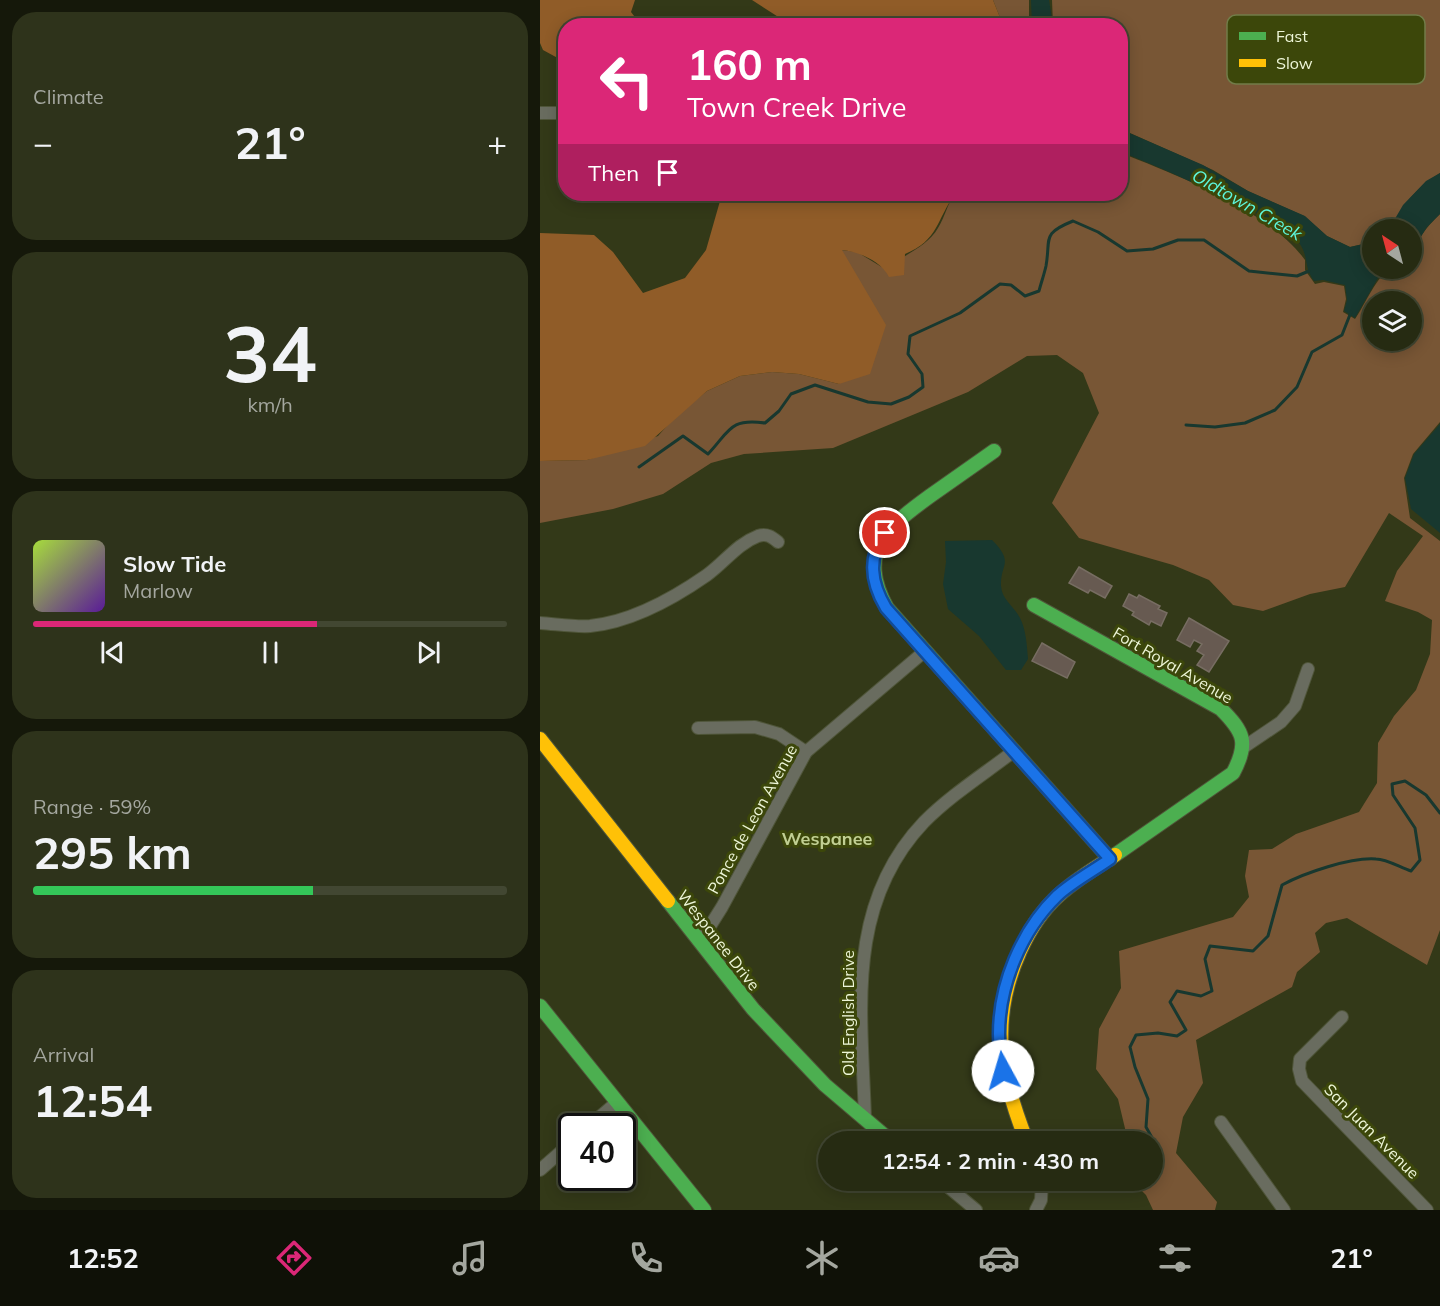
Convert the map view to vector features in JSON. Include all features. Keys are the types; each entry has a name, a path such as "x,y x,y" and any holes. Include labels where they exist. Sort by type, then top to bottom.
{"street":[{"path":"540,113 558,113"},
{"path":"994,451 897,520 877,544 873,558 873,576 877,592 886,608 1110,859"},
{"path":"540,623 590,626 620,620 662,603 708,574 742,543 760,535 769,535 778,542"},
{"name":"Fort Royal Avenue","path":"1034,605 1221,709 1236,723 1244,736 1244,747"},
{"name":"Ponce de Leon Avenue","path":"700,942 722,907 806,752 925,651"},
{"path":"1023,1131 1003,1071 999,1035 1002,999 1012,965 1042,914 1058,895 1233,773 1244,747 1281,722 1295,706 1308,669"},
{"path":"698,728 755,727 779,734 806,752"},
{"name":"Wespanee Drive","path":"540,739 753,1010 825,1085 879,1131"},
{"name":"Old English Drive","path":"865,1119 863,951 870,916 900,854 923,823 944,804 1014,751"},
{"path":"540,1006 704,1210"},
{"name":"San Juan Avenue","path":"1342,1017 1300,1059 1299,1069 1302,1081 1427,1210"},
{"path":"605,1113 616,1103"},
{"path":"1221,1122 1284,1210"},
{"path":"540,1170 558,1154"},
{"path":"953,1191 976,1210"},
{"path":"1036,1210 1041,1200 1041,1191"}],"shaded area":[{"path":"540,0 635,0 631,12 636,18 558,18 558,58 543,50 540,43"},
{"path":"752,0 993,0 1000,18 780,18"},
{"path":"993,0 1029,0 1029,18 1000,18"},
{"path":"1052,0 1440,0 1440,173 1411,197 1396,219 1362,219 1362,244 1350,247 1327,236 1304,216 1248,191 1213,170 1128,132 1128,18 1053,18"},
{"path":"1128,156 1195,184 1246,210 1289,242 1305,260 1305,270 1315,284 1324,282 1344,286 1346,299 1343,312 1355,319 1362,308 1362,351 1422,351 1422,291 1372,291 1380,279 1422,279 1422,235 1440,214 1440,422 1413,454 1404,478 1410,518 1440,541 1440,930 1427,965 1347,918 1326,923 1315,933 1320,952 1297,972 1292,987 1196,1040 1203,1083 1183,1117 1176,1153 1217,1202 1215,1210 1153,1210 1142,1191 1163,1191 1163,1131 1126,1131 1118,1099 1096,1069 1099,1029 1121,988 1119,951 1233,917 1249,897 1245,876 1249,850 1272,849 1296,834 1359,812 1377,783 1378,743 1394,716 1416,690 1430,654 1432,620 1418,612 1385,601 1397,571 1423,536 1389,513 1345,587 1310,594 1263,611 1233,605 1209,580 1173,565 1079,538 1052,503 1099,413 1083,373 1057,355 1027,356 968,392 833,448 744,454 711,463 663,494 613,509 540,523 540,461 587,460 658,436 674,418 707,391 740,376 772,372 799,374 839,384 878,346 885,325 841,250 857,252 885,269 921,246 933,235 951,201 1128,201"},
{"path":"720,201 950,201 931,236 905,254 904,275 889,277 881,266 869,258 842,250 886,325 870,374 839,384 799,374 772,372 740,376 707,391 645,446 587,460 540,461 540,233 594,235 613,252 643,293 685,278 706,250"}],"water":[{"path":"1031,0 1049,0 1052,18 1032,18"},
{"name":"Oldtown Creek","path":"1128,132 1203,165 1248,191 1305,216 1327,236 1350,247 1362,244 1362,279 1377,279 1371,291 1362,291 1362,306 1355,318 1344,311 1347,300 1345,285 1323,280 1314,281 1308,270 1303,249 1287,231 1265,217 1128,155"},
{"path":"1440,173 1440,214 1422,235 1422,219 1395,219 1403,205 1426,181"},
{"path":"1440,424 1440,533 1411,509 1405,478 1414,454"},
{"path":"992,540 1005,559 1001,579 1002,591 1020,618 1025,632 1028,659 1021,670 1006,670 979,636 948,609 943,584 946,562 945,541"}],"building":[{"path":"1079,567 1112,586 1105,598 1090,590 1088,593 1069,583"},
{"path":"1129,594 1137,598 1139,595 1160,606 1158,609 1167,613 1161,626 1151,621 1149,625 1132,615 1134,612 1123,606"},
{"path":"1189,618 1229,641 1209,672 1197,665 1204,655 1197,651 1202,644 1194,640 1190,647 1177,640"},
{"path":"1042,643 1075,662 1067,678 1032,661"}],"waterway":[{"path":"639,467 683,436 708,454 731,428 744,422 765,423 779,411 791,394 815,385 868,402 891,404 909,397 923,387 922,374 908,354 910,336 960,313 1000,284 1011,285 1025,296 1039,291 1046,266 1049,238 1056,230 1073,221 1098,232 1127,251 1153,249 1178,240 1204,240 1249,271 1297,276 1309,271"},
{"path":"1186,425 1215,427 1245,423 1275,410 1297,387 1312,352 1342,335 1351,312"},
{"path":"1148,1131 1146,1127 1148,1099 1135,1067 1130,1047 1136,1035 1158,1033 1177,1036 1186,1030 1170,1002 1177,991 1201,996 1212,991 1205,959 1210,946 1253,951 1268,936 1282,885 1315,871 1341,863 1366,859 1380,859 1411,871 1420,860 1415,828 1393,795 1392,784 1405,781 1426,795 1440,813"}],"traffic: fast":[{"path":"994,451 914,508 889,531 880,543 875,556 874,571 878,588 887,608 1110,859"},
{"path":"1034,605 1221,709 1235,724 1242,738 1241,754 1233,773 1115,855"},
{"path":"668,901 753,1009 825,1085 879,1131"},
{"path":"540,1006 704,1210"}],"traffic: slow":[{"path":"540,739 668,901"},
{"path":"1023,1131 1010,1093 1002,1047 1001,1024 1010,976 1036,921 1047,907 1072,884 1115,855"}],"district":[{"name":"Wespanee","path":"827,839"}],"route":[{"path":"885,533 877,544 873,558 873,576 877,592 886,608 1110,859 1058,895 1028,934 1012,965 1002,999 999,1035 1003,1071"}]}
